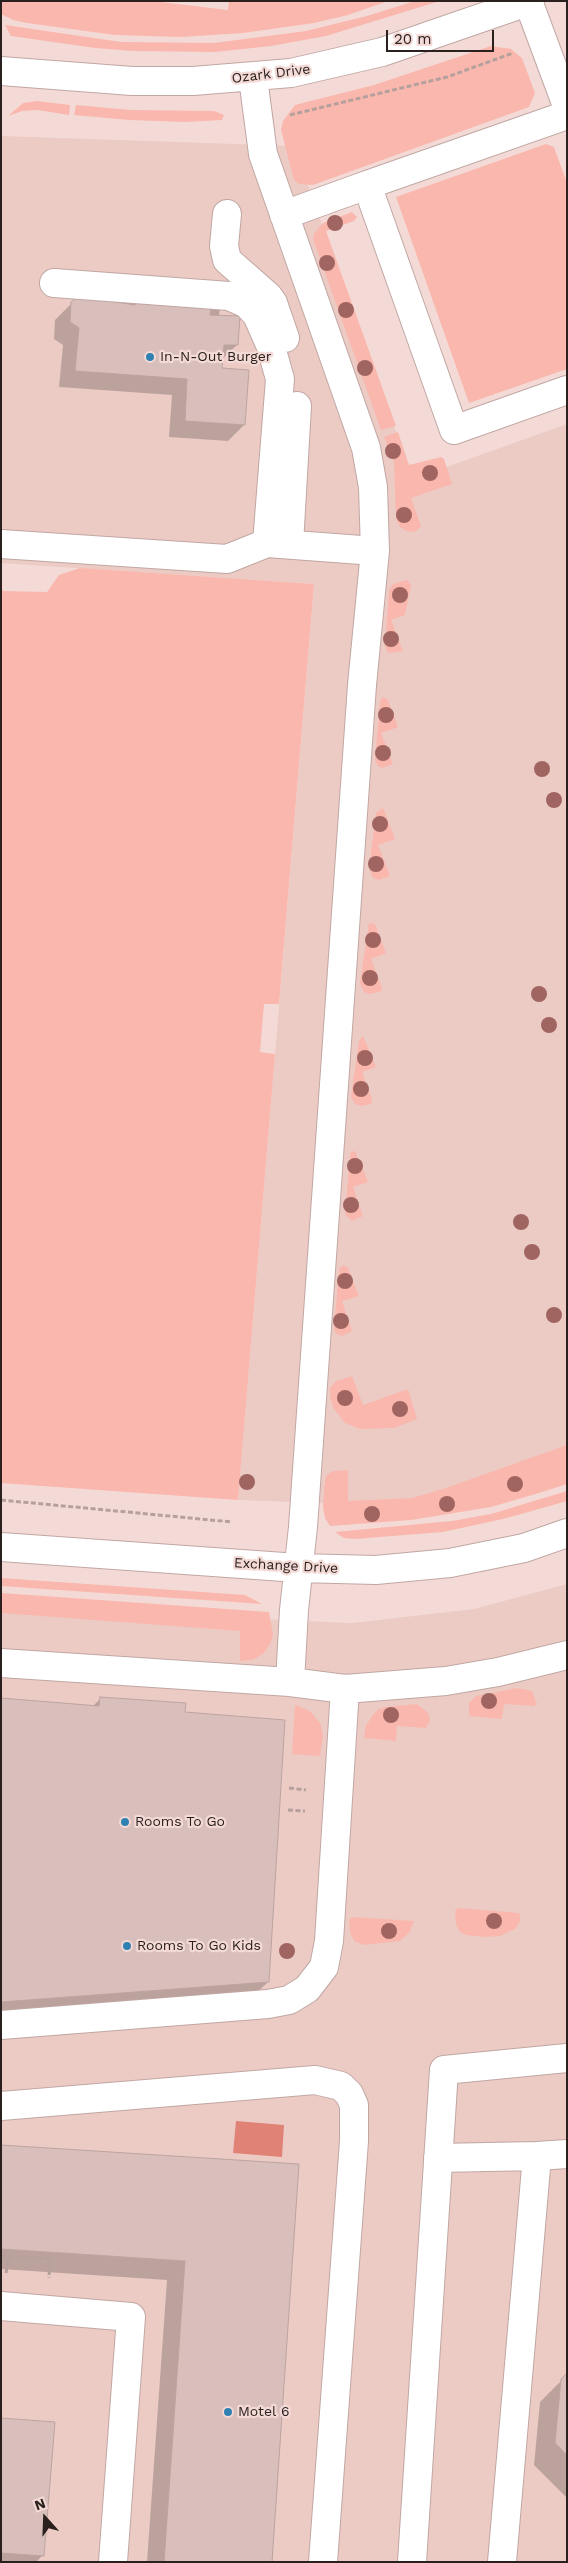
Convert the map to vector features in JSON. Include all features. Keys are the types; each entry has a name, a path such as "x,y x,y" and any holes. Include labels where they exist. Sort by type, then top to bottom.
{"street":[{"name":"Ozark Drive","path":"1,72 132,81 193,81 253,78 318,69 382,52 529,1"},
{"path":"529,1 567,106"},
{"path":"253,78 263,154 366,448 373,487 375,551 362,685 303,1527 298,1568 290,1682"},
{"path":"284,215 567,115"},
{"path":"367,186 454,430 567,390"},
{"path":"226,214 224,246 228,260 273,303 298,376 278,544"},
{"path":"54,282 229,296 247,304 257,315 271,347 280,378 278,544"},
{"path":"1,544 227,558 278,544 375,551"},
{"name":"Exchange Drive","path":"1,1547 298,1568 376,1570 450,1564 524,1548 567,1533"},
{"path":"1,1663 290,1682 345,1689 446,1681 498,1672 567,1655"},
{"path":"1,2025 268,2004 290,2000 307,1989 324,1967 329,1942 345,1689"},
{"path":"412,2562 444,2070 567,2058"},
{"path":"1,2106 316,2080 341,2086 349,2094 354,2105 354,2141 323,2562"},
{"path":"438,2158 567,2154"},
{"path":"502,2562 537,2156"},
{"path":"1,2306 131,2317 113,2562"}],"path":[{"path":"286,116 447,77 516,52"},
{"path":"1,1500 232,1522"},
{"path":"1,2256 50,2259 49,2283"}],"shaded area":[{"path":"1,1 152,1 228,10 229,1 388,1 348,15 314,23 243,33 182,37 115,35 27,23 13,20 1,14"},
{"path":"415,1 440,1 326,36 271,46 215,52 133,51 95,48 11,36 5,25 121,42 214,43 306,31 367,16"},
{"path":"491,46 511,49 522,58 535,93 529,107 313,185 299,184 294,180 281,130 283,121 295,105 374,85"},
{"path":"37,101 70,105 69,115 38,110 22,111 8,116 23,103"},
{"path":"76,105 131,110 214,111 224,115 222,120 185,122 129,120 74,115"},
{"path":"2,136 294,146 413,479 567,424 567,1452 445,1496 343,1504 238,1500 314,584 1,563"},
{"path":"546,144 554,147 567,183 567,369 469,403 396,197"},
{"path":"352,212 357,217 354,221 326,231 396,426 381,430 313,239 314,234 323,223"},
{"path":"398,432 409,465 441,457 444,459 452,484 411,498 421,526 415,532 406,531 400,527 396,518 394,462 384,437"},
{"path":"80,568 314,584 279,1004 264,1004 260,1052 275,1054 238,1500 1,1483 1,587 3,591 47,592 59,575"},
{"path":"407,580 411,585 405,615 391,620 403,651 388,653 385,646 389,590 393,584"},
{"path":"383,697 388,700 398,727 381,733 393,764 382,768 378,766 375,760 380,701"},
{"path":"382,808 395,839 378,845 390,876 379,880 373,878 369,868 376,813"},
{"path":"369,923 375,924 386,953 371,959 382,988 381,991 370,994 364,992 360,983"},
{"path":"363,1036 376,1067 362,1072 372,1099 371,1104 361,1106 355,1104 351,1097 359,1041"},
{"path":"355,1151 368,1182 353,1187 363,1216 352,1221 345,1214 350,1156 351,1152"},
{"path":"344,1265 348,1268 359,1296 342,1301 352,1331 342,1336 336,1334 334,1329 339,1269"},
{"path":"352,1376 363,1405 408,1389 417,1419 394,1428 360,1429 345,1423 334,1409 330,1397 330,1388 336,1381"},
{"path":"567,1445 567,1484 539,1493 491,1507 411,1520 330,1526 325,1518 323,1507 325,1481 326,1476 333,1471 348,1470 348,1501 412,1498 443,1489"},
{"path":"567,1491 567,1501 507,1518 443,1532 355,1539 344,1538 335,1532 452,1521 491,1514"},
{"path":"1,1578 245,1595 262,1604 1,1586"},
{"path":"567,1584 567,2562 1,2562 1,1608 352,1623 474,1609"},
{"path":"1,1593 269,1612 273,1635 270,1644 263,1654 252,1660 240,1661 240,1631 1,1613"},
{"path":"517,1688 532,1691 537,1704 533,1706 504,1704 502,1719 470,1716 469,1703 476,1696"},
{"path":"417,1704 428,1713 430,1720 426,1728 397,1726 396,1741 364,1738 366,1725 377,1710 385,1707"},
{"path":"295,1705 310,1711 320,1723 323,1735 320,1756 292,1754"},
{"path":"458,1908 518,1913 520,1914 520,1921 515,1929 500,1936 466,1935 460,1932 456,1924 455,1911"},
{"path":"352,1917 414,1921 409,1933 400,1941 364,1945 354,1941 350,1932 349,1920"},
{"path":"236,2121 284,2125 282,2157 233,2153"}],"building":[{"name":"In-N-Out Burger","path":"78,296 135,305 135,296 211,308 210,315 240,316 238,345 224,345 222,368 249,370 245,425 185,421 187,379 75,371 79,328 70,322 71,302"},
{"path":"100,1697 186,1703 185,1712 285,1720 269,1982 1,2002 1,1698 99,1706"},
{"name":"Motel 6","path":"1,2145 299,2164 272,2562 164,2562 185,2261 1,2249"},
{"path":"567,2373 567,2455 555,2443 561,2379"},
{"path":"1,2418 55,2422 44,2556 1,2553"}],"place":[{"name":"In-N-Out Burger","path":"150,357"},
{"name":"Rooms To Go","path":"125,1822"},
{"name":"Rooms To Go Kids","path":"127,1946"},
{"name":"Motel 6","path":"228,2412"}]}
